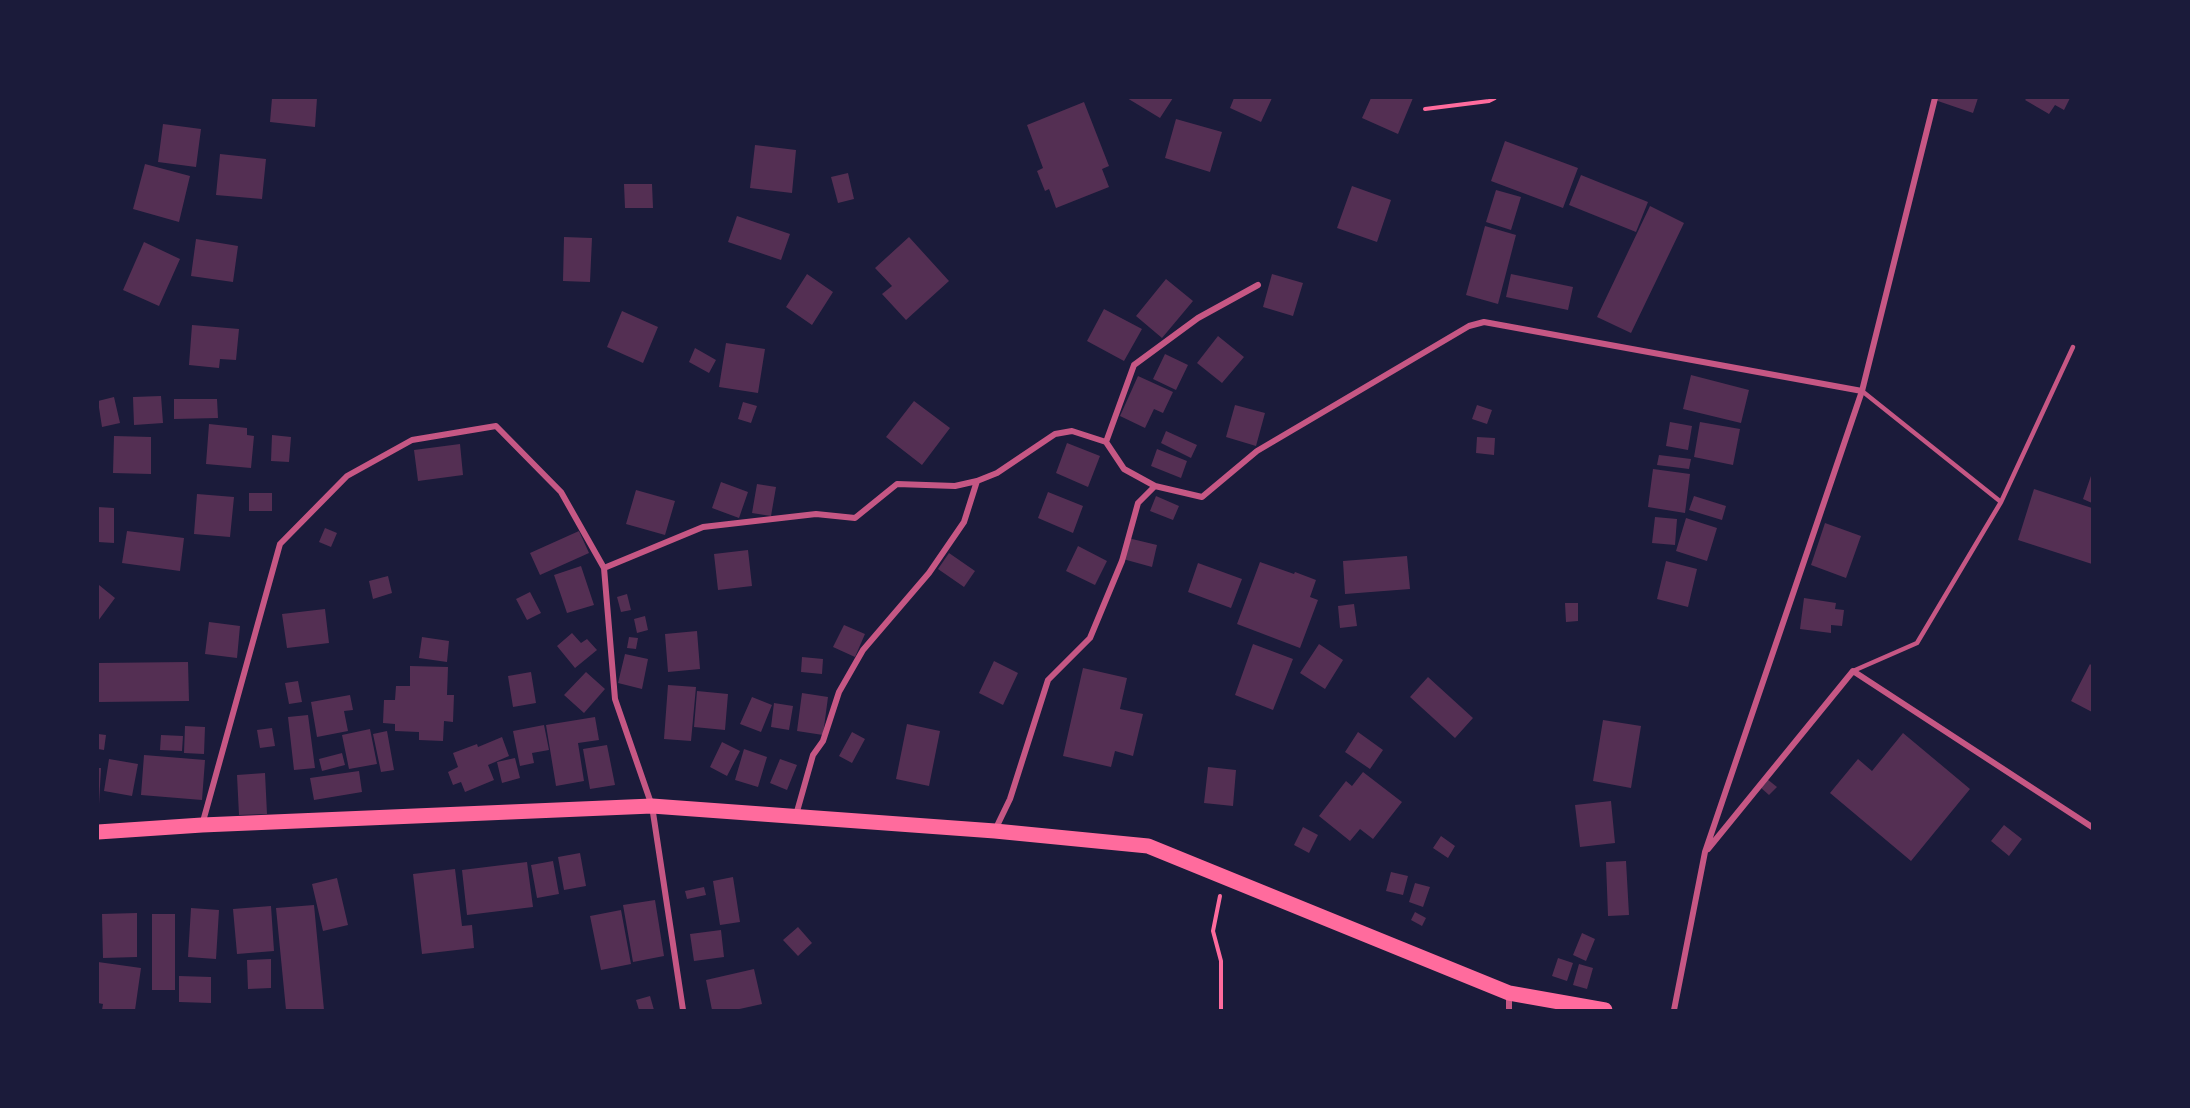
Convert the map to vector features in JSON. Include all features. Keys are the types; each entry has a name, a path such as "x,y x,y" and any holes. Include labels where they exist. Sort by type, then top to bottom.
{"main road":[{"path":"98,832 202,825 652,806 995,831 1148,846 1509,993 1605,1011"}],"street":[{"path":"1674,1011 1705,852 1862,391 1935,98"},
{"path":"1106,442 1134,365 1197,318 1258,285"},
{"path":"604,568 703,527 816,514 855,518 897,484 956,486 977,481 997,473 1055,434 1072,431 1106,442 1124,468 1155,486 1202,497 1257,451 1468,326 1484,322 1862,391"},
{"path":"202,825 280,544 347,476 412,440 496,426 561,492 604,568 615,699 652,806 683,1011"},
{"path":"795,816 813,755 823,741 839,692 863,650 928,573 964,522 977,481"},
{"path":"995,831 1010,799 1048,680 1090,638 1122,561 1138,503 1155,486"},
{"path":"1705,852 1853,671 2092,827"},
{"path":"1509,993 1509,1011"}],"lane":[{"path":"1853,671 1917,643 2001,502 2073,347"},
{"path":"1862,391 2001,502"}],"path":[{"path":"1425,109 1489,101 1495,98"},
{"path":"1221,1011 1221,961 1213,931 1225,877"}],"building":[{"path":"272,98 317,98 315,127 270,122"},
{"path":"1127,98 1173,98 1160,118"},
{"path":"1234,98 1272,98 1261,122 1230,108"},
{"path":"1371,98 1413,98 1398,134 1362,118"},
{"path":"1933,98 1978,98 1973,113"},
{"path":"2027,98 2070,98 2064,110 2055,105 2049,114 2025,100"},
{"path":"1084,102 1109,166 1102,169 1109,187 1056,208 1049,189 1045,191 1037,171 1043,168 1027,125"},
{"path":"1176,119 1222,132 1210,172 1165,158"},
{"path":"163,124 201,129 196,167 158,162"},
{"path":"1505,141 1578,168 1563,208 1491,181"},
{"path":"755,145 796,150 792,193 750,188"},
{"path":"220,154 266,159 262,199 216,195"},
{"path":"145,164 190,176 179,222 133,209"},
{"path":"848,173 854,199 838,203 831,177"},
{"path":"1581,175 1648,202 1636,232 1569,205"},
{"path":"624,184 652,184 653,208 625,208"},
{"path":"1352,186 1391,200 1377,242 1337,228"},
{"path":"1496,190 1521,197 1511,230 1486,222"},
{"path":"1650,206 1684,223 1631,333 1597,317"},
{"path":"737,216 790,234 781,260 728,242"},
{"path":"1485,226 1516,235 1498,304 1466,295"},
{"path":"564,237 592,238 590,282 563,281"},
{"path":"909,237 949,281 906,320 882,294 892,286 875,268"},
{"path":"196,239 238,246 233,282 191,276"},
{"path":"144,242 180,259 159,306 123,290"},
{"path":"807,274 833,292 812,325 786,307"},
{"path":"1272,274 1303,283 1293,316 1263,307"},
{"path":"1511,274 1573,287 1568,310 1506,297"},
{"path":"1166,279 1193,301 1162,338 1136,316"},
{"path":"1104,309 1142,329 1124,361 1087,341"},
{"path":"622,311 658,327 643,363 607,347"},
{"path":"192,325 239,329 236,360 220,359 219,368 189,365"},
{"path":"1218,336 1244,357 1222,383 1197,363"},
{"path":"726,343 765,349 758,393 719,387"},
{"path":"695,348 716,360 709,373 689,362"},
{"path":"1165,354 1188,365 1176,390 1153,379"},
{"path":"1691,375 1749,390 1741,423 1683,409"},
{"path":"1138,376 1173,392 1163,413 1154,409 1145,428 1120,416"},
{"path":"161,396 163,423 134,425 133,397"},
{"path":"114,397 120,423 102,427 98,401"},
{"path":"174,399 217,399 218,418 174,419"},
{"path":"914,401 950,428 922,465 886,437"},
{"path":"743,402 757,406 751,423 738,419"},
{"path":"1235,405 1265,413 1256,446 1226,437"},
{"path":"1477,405 1492,410 1487,424 1472,419"},
{"path":"1670,422 1692,426 1688,450 1666,446"},
{"path":"1700,422 1740,429 1733,465 1694,457"},
{"path":"209,424 247,428 247,435 254,436 251,468 206,464"},
{"path":"1166,431 1197,445 1191,458 1161,443"},
{"path":"272,435 291,437 289,462 271,461"},
{"path":"114,436 151,437 151,474 113,473"},
{"path":"1477,437 1495,438 1494,455 1476,453"},
{"path":"1067,443 1100,456 1088,487 1056,473"},
{"path":"460,444 463,475 418,481 414,450"},
{"path":"1157,449 1187,461 1181,478 1151,466"},
{"path":"1659,455 1691,459 1689,469 1657,465"},
{"path":"1653,469 1690,474 1685,513 1648,507"},
{"path":"2092,473 2092,503 2083,499"},
{"path":"721,482 748,492 739,518 712,508"},
{"path":"757,484 776,487 771,516 752,513"},
{"path":"2034,489 2092,508 2092,564 2018,540"},
{"path":"636,490 675,501 665,535 626,524"},
{"path":"1048,492 1083,506 1073,533 1038,518"},
{"path":"249,493 272,493 272,511 249,511"},
{"path":"197,494 234,497 230,537 194,534"},
{"path":"1156,496 1179,506 1173,520 1150,511"},
{"path":"1694,496 1726,506 1722,520 1689,510"},
{"path":"98,507 114,508 114,543 98,542"},
{"path":"1655,517 1677,519 1675,545 1652,543"},
{"path":"1686,518 1717,528 1707,561 1676,551"},
{"path":"1825,523 1861,536 1846,578 1811,565"},
{"path":"325,528 337,533 331,547 319,542"},
{"path":"127,531 184,538 180,571 122,563"},
{"path":"579,531 589,553 540,575 530,553"},
{"path":"1128,538 1157,545 1152,567 1123,559"},
{"path":"1078,546 1107,561 1095,585 1066,571"},
{"path":"748,550 752,586 718,590 714,554"},
{"path":"949,553 975,571 964,587 938,569"},
{"path":"1407,556 1410,589 1345,594 1343,561"},
{"path":"1666,561 1697,569 1688,607 1657,599"},
{"path":"1260,562 1316,580 1310,597 1318,600 1300,648 1237,624"},
{"path":"1198,563 1242,579 1231,608 1188,592"},
{"path":"581,566 594,605 567,613 554,575"},
{"path":"388,576 392,593 373,599 369,581"},
{"path":"99,585 115,598 98,621 98,587"},
{"path":"530,592 541,613 527,620 516,599"},
{"path":"627,594 631,610 621,612 617,597"},
{"path":"1804,598 1836,603 1835,609 1844,610 1842,626 1831,625 1831,633 1800,629"},
{"path":"1565,603 1578,603 1578,621 1566,622"},
{"path":"1354,604 1357,626 1340,628 1338,606"},
{"path":"325,609 329,643 287,648 282,614"},
{"path":"645,616 648,630 637,633 634,619"},
{"path":"209,622 240,626 237,658 205,654"},
{"path":"844,625 865,634 855,657 833,647"},
{"path":"697,631 700,669 668,672 665,634"},
{"path":"572,633 581,643 587,639 597,650 575,668 557,646"},
{"path":"422,637 449,641 447,662 419,658"},
{"path":"629,637 638,638 636,649 627,648"},
{"path":"1253,644 1293,659 1273,710 1235,695"},
{"path":"1319,644 1343,660 1325,689 1300,673"},
{"path":"625,654 648,659 642,689 618,683"},
{"path":"802,657 823,659 822,674 801,672"},
{"path":"994,661 1018,673 1003,705 979,693"},
{"path":"188,662 189,701 98,702 98,663"},
{"path":"2090,664 2092,666 2092,712 2071,701"},
{"path":"410,666 448,667 447,695 454,695 453,722 444,721 443,741 419,740 419,732 395,731 395,724 383,723 384,700 395,700 396,686 410,686"},
{"path":"1083,668 1127,678 1120,709 1143,714 1133,756 1115,751 1111,767 1063,756"},
{"path":"531,672 536,703 513,707 508,676"},
{"path":"586,672 605,689 584,713 564,695"},
{"path":"1428,677 1473,718 1455,738 1410,697"},
{"path":"298,681 302,702 289,704 285,683"},
{"path":"668,685 696,687 691,741 664,739"},
{"path":"697,691 728,694 725,730 694,727"},
{"path":"802,693 828,697 823,735 797,731"},
{"path":"350,695 353,710 344,711 348,731 317,737 311,702"},
{"path":"752,697 772,705 761,732 740,724"},
{"path":"774,703 793,706 789,730 771,727"},
{"path":"308,715 315,768 294,770 288,717"},
{"path":"595,717 599,740 578,743 584,781 556,786 546,725"},
{"path":"1603,720 1641,726 1631,788 1593,781"},
{"path":"907,724 940,731 929,786 896,779"},
{"path":"544,725 549,750 532,753 534,763 520,766 513,731"},
{"path":"185,726 205,727 204,754 184,753"},
{"path":"272,728 275,746 260,748 257,730"},
{"path":"370,729 377,764 349,769 342,735"},
{"path":"387,731 394,770 381,772 373,734"},
{"path":"852,732 865,739 852,763 839,756"},
{"path":"1358,732 1383,750 1370,769 1345,752"},
{"path":"1903,733 1970,789 1911,861 1830,793 1858,759 1872,771"},
{"path":"98,734 106,735 104,750 98,749"},
{"path":"161,735 183,736 182,751 160,750"},
{"path":"502,737 509,756 488,765 494,780 465,792 461,782 453,785 448,772 458,767 453,753 477,744 478,747"},
{"path":"722,742 740,751 727,776 710,767"},
{"path":"607,745 615,785 590,789 583,749"},
{"path":"744,749 767,757 758,787 735,780"},
{"path":"342,753 345,765 322,771 319,759"},
{"path":"144,755 205,760 202,800 141,795"},
{"path":"515,758 520,778 502,783 497,762"},
{"path":"109,759 138,764 132,796 104,791"},
{"path":"780,759 797,765 787,790 770,783"},
{"path":"1208,767 1236,770 1233,806 1204,803"},
{"path":"98,768 101,768 99,804 98,804"},
{"path":"359,771 362,792 314,800 310,778"},
{"path":"1363,772 1402,802 1373,839 1360,829 1350,841 1319,816 1346,781 1352,786"},
{"path":"265,773 267,814 239,815 237,775"},
{"path":"1767,779 1777,787 1769,795 1760,787"},
{"path":"1611,801 1615,843 1580,847 1575,805"},
{"path":"2004,825 2022,839 2009,856 1991,841"},
{"path":"1303,827 1318,835 1309,853 1294,845"},
{"path":"1441,836 1455,846 1448,858 1433,848"},
{"path":"580,853 586,886 564,890 558,857"},
{"path":"553,861 559,894 537,898 531,865"},
{"path":"1626,861 1629,915 1608,916 1606,862"},
{"path":"527,862 533,907 467,915 462,870"},
{"path":"455,869 462,926 472,925 474,948 422,954 413,874"},
{"path":"1391,872 1408,876 1403,895 1386,891"},
{"path":"733,877 740,922 720,925 713,881"},
{"path":"337,878 348,925 323,931 312,884"},
{"path":"1415,883 1430,887 1423,907 1409,902"},
{"path":"704,887 706,895 687,899 685,891"},
{"path":"655,900 664,956 633,962 623,905"},
{"path":"314,905 324,1010 286,1010 276,908"},
{"path":"271,906 274,951 237,954 233,909"},
{"path":"191,908 219,910 216,959 188,957"},
{"path":"621,910 631,964 601,970 590,916"},
{"path":"1415,912 1426,918 1422,926 1411,920"},
{"path":"137,913 137,957 103,958 102,914"},
{"path":"152,914 175,914 175,990 152,990"},
{"path":"798,927 812,943 798,956 783,940"},
{"path":"721,930 724,957 694,961 690,934"},
{"path":"1582,933 1595,939 1586,961 1573,955"},
{"path":"1558,958 1573,963 1567,981 1552,976"},
{"path":"271,959 271,988 248,989 247,960"},
{"path":"98,962 141,968 135,1010 102,1010 103,1004 98,1003"},
{"path":"1579,964 1593,968 1587,989 1573,985"},
{"path":"754,969 762,1004 735,1010 712,1010 706,980"},
{"path":"179,976 211,977 211,1003 179,1002"},
{"path":"650,996 654,1010 639,1010 636,1000"}]}
